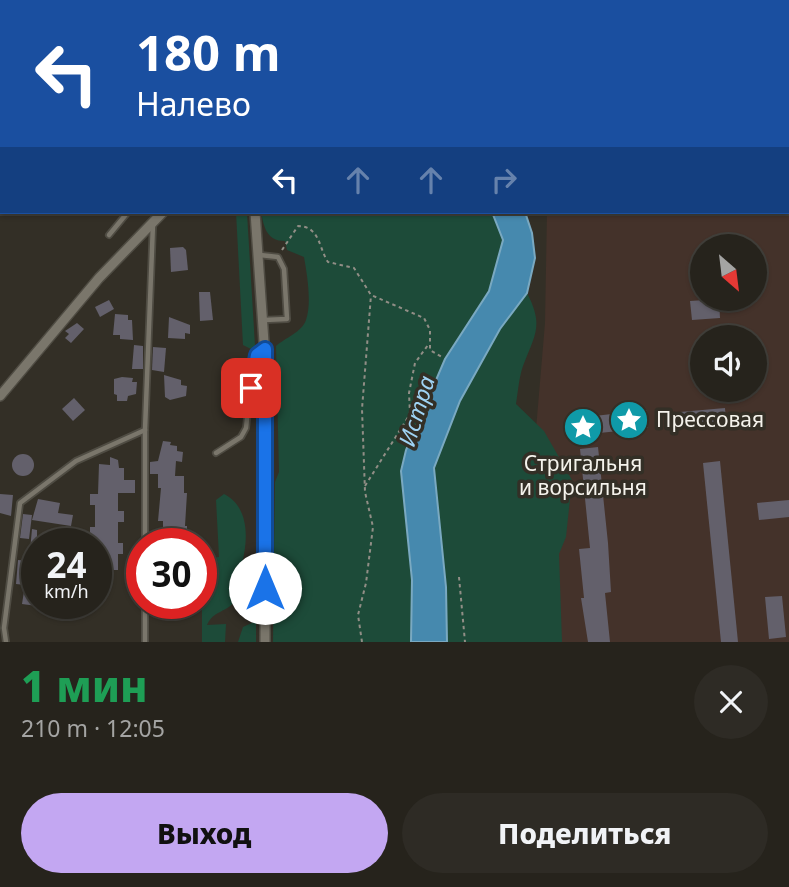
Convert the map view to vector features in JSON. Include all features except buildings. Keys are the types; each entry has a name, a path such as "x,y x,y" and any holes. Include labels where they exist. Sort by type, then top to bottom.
{"street":[{"path":"0,397 99,278 160,214"},
{"path":"256,214 265,349 265,642"}],"lane":[{"path":"110,234 126,214"},
{"path":"145,528 145,430 153,219"},
{"path":"260,255 278,257 284,269 287,318 264,320"},
{"path":"216,453 241,437 246,428 257,355 265,349"},
{"path":"6,642 4,628 20,503 76,461 145,430"},
{"path":"145,619 145,642"}],"path":[{"path":"278,257 293,230 305,226 316,235 328,262 354,268 371,295 424,318 430,330 428,344 415,363 409,393 410,414 365,487"},
{"path":"362,642 358,615 366,583 373,527 365,487 362,409 371,295"},
{"path":"428,344 430,350 442,357"},
{"path":"459,577 465,642"}],"shaded area":[{"path":"547,214 789,214 789,642 518,642 545,323"}],"green space":[{"path":"236,214 247,214 255,346 251,349 243,345"},
{"path":"262,214 493,214 503,240 489,291 445,359 406,450 401,471 412,580 411,642 273,642 275,482 279,472 276,346 304,324 309,297 304,257 287,250 285,241 274,239 265,228"},
{"path":"527,293 535,314 536,330 522,370 516,404 544,431 572,480 566,537 559,554 562,642 447,642 446,587 434,468 460,401 500,329"},
{"path":"224,494 239,507 246,535 237,578 242,583 239,594 230,606 217,614 219,557 216,500"},
{"path":"202,619 211,619 207,625 226,624 225,642 202,642"},
{"path":"256,621 256,642 238,642 243,627"}],"water":[{"path":"493,214 526,214 532,233 535,258 527,293 500,329 460,401 434,468 446,587 447,642 411,642 412,580 401,471 406,450 445,359 489,291 503,240"}],"place":[{"name":"Прессовая","path":"629,420"},
{"name":"Стригальня и ворсильня","path":"583,427"}],"route":[{"path":"251,388 257,355 265,349 265,588"}],"water label":[{"name":"Истра","path":"417,411"}]}
